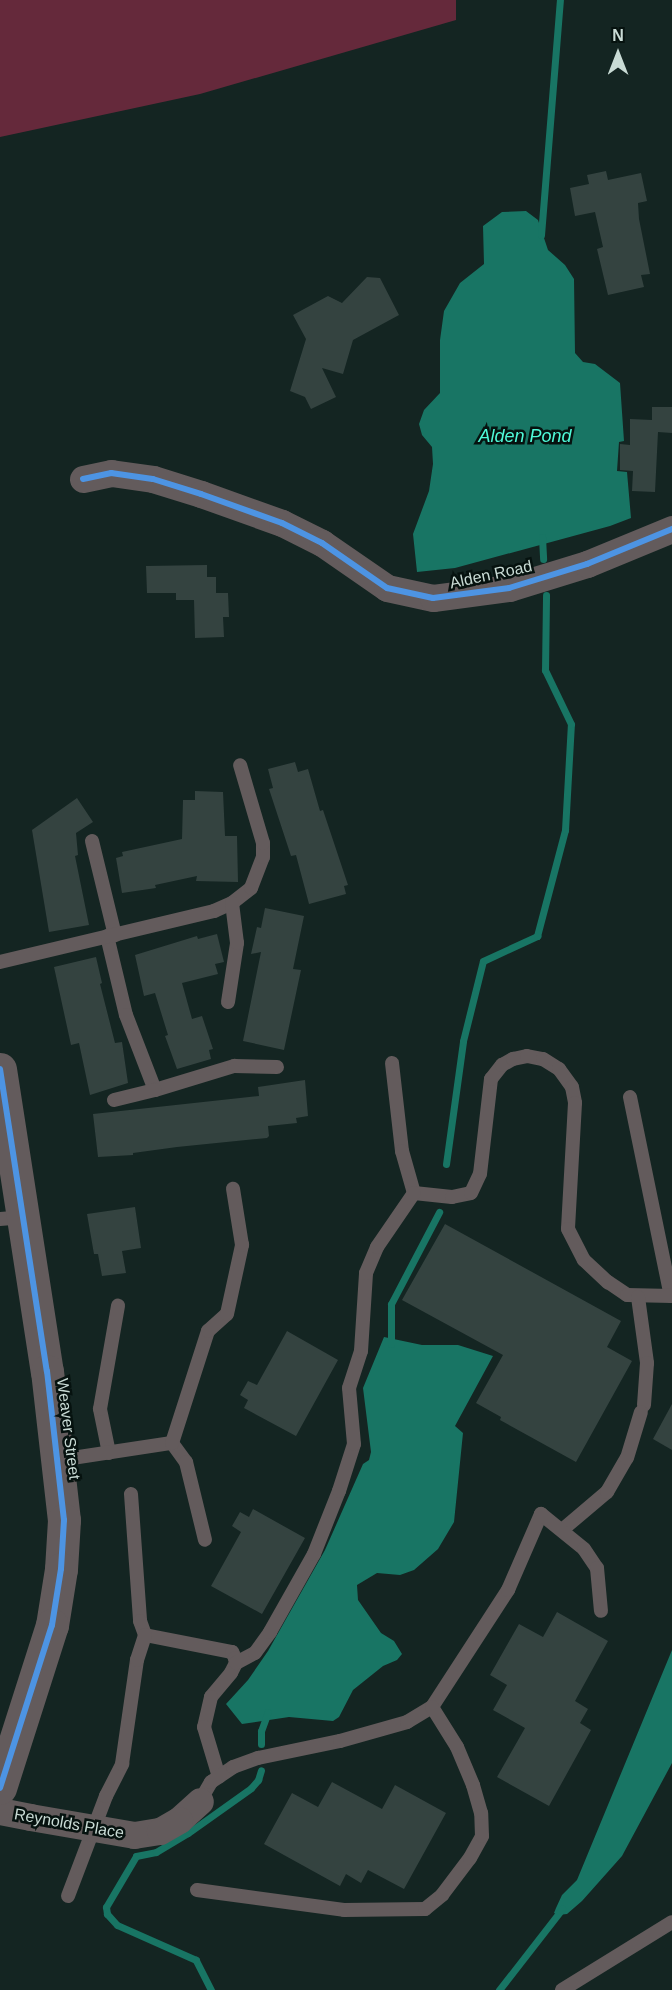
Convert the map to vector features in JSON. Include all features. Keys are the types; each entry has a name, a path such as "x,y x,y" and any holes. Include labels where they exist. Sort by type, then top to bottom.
{"street":[{"name":"Alden Road","path":"83,479 111,473 153,479 201,494 282,523 322,543 387,588 433,598 509,588 588,564 672,530"},
{"name":"Weaver Street","path":"0,1069 12,1218 59,1460 64,1520 61,1569 52,1625 0,1788"},
{"name":"Reynolds Place","path":"0,1811 134,1835 160,1831 179,1820 200,1802"}],"lane":[{"path":"0,962 214,911 232,903 251,888 263,857 263,843 240,765"},
{"path":"92,841 126,1015 155,1090"},
{"path":"228,1002 237,943 232,903"},
{"path":"414,1193 452,1197 471,1193 480,1174 491,1079 502,1065 513,1059 527,1056 543,1059 559,1069 572,1087 575,1103 568,1229 584,1260 632,1296 671,1296 630,1097"},
{"path":"392,1063 402,1151 414,1193"},
{"path":"114,1101 234,1066 277,1067"},
{"path":"172,1443 208,1331 226,1314 242,1245 233,1188"},
{"path":"219,1777 204,1727 211,1697 236,1663 255,1653 270,1632 314,1554 339,1491 354,1444 349,1388 361,1352 366,1273 377,1247 414,1193"},
{"path":"562,1530 606,1492 627,1458 642,1409 647,1363 632,1296"},
{"path":"109,1453 100,1409 118,1306"},
{"path":"59,1460 172,1443"},
{"path":"172,1443 186,1462 205,1540"},
{"path":"68,1896 106,1796 122,1764 137,1660 145,1635 140,1621 131,1494"},
{"path":"200,1802 211,1782 233,1767 258,1758 340,1742 407,1722 432,1707 508,1590 542,1514 584,1549 597,1568 601,1611"},
{"path":"145,1635 232,1652 236,1663"},
{"path":"197,1890 344,1910 426,1909 442,1895 470,1858 482,1836 481,1814 473,1785 457,1747 432,1707"},
{"path":"562,1990 672,1922"}],"shaded area":[{"path":"0,0 456,0 456,20 200,94 0,137"}],"water":[{"name":"Alden Pond","path":"526,211 538,220 548,250 565,265 574,279 575,353 583,362 595,364 620,383 624,441 619,442 617,471 627,472 631,518 610,526 455,568 417,572 413,534 429,491 433,464 432,447 422,435 419,424 424,410 440,393 440,340 444,311 460,283 484,264 483,226 502,212"},
{"path":"384,1337 422,1345 458,1345 493,1356 455,1426 463,1433 454,1522 438,1549 414,1570 400,1575 377,1573 357,1585 358,1600 381,1633 394,1641 402,1654 397,1660 383,1666 353,1690 339,1717 333,1721 289,1717 242,1724 226,1704 248,1680 268,1651 325,1550 363,1464 369,1460 371,1452 363,1388"},
{"path":"672,1650 672,1763 622,1856 582,1901 567,1914 558,1915 554,1913 556,1908 562,1895 577,1880"}],"building":[{"path":"606,171 608,180 641,173 647,201 638,203 639,219 650,274 641,275 644,287 608,295 597,249 603,247 595,212 575,216 570,188 589,184 587,175"},
{"path":"367,277 380,278 399,315 353,340 343,374 322,368 336,397 311,409 305,397 290,391 306,339 293,315 328,296 342,303"},
{"path":"652,407 672,407 672,433 658,432 655,492 632,491 633,471 620,470 620,444 630,445 630,419 652,420"},
{"path":"207,565 207,577 216,577 216,593 228,593 229,617 223,617 224,637 195,638 194,600 176,600 176,593 147,593 146,566"},
{"path":"295,762 298,772 308,769 320,811 323,810 348,885 344,886 346,894 309,904 296,855 291,856 269,789 273,788 268,769"},
{"path":"195,791 223,792 225,836 237,836 238,882 196,881 197,876 155,885 156,888 122,893 116,858 123,856 122,852 182,839 183,800 195,800"},
{"path":"77,798 93,822 76,833 78,855 75,856 89,925 49,932 32,830"},
{"path":"265,908 304,916 293,969 301,970 284,1050 243,1041 261,952 251,954 257,927 261,928"},
{"path":"217,934 224,962 215,964 218,974 182,983 192,1019 202,1016 213,1049 209,1050 211,1059 177,1069 165,1036 168,1035 155,993 144,996 135,955 197,936 198,939"},
{"path":"96,957 102,983 100,984 115,1043 122,1042 128,1083 90,1095 79,1043 71,1045 54,967"},
{"path":"305,1080 308,1116 296,1118 297,1123 268,1126 269,1136 267,1138 177,1147 133,1153 133,1155 98,1157 93,1114 259,1096 258,1087"},
{"path":"135,1207 141,1248 122,1251 126,1273 102,1276 98,1254 94,1254 87,1214"},
{"path":"445,1224 621,1321 607,1347 632,1361 576,1462 500,1420 501,1417 476,1403 503,1355 402,1300"},
{"path":"287,1331 338,1360 296,1436 244,1408 248,1400 240,1395 248,1381 257,1385"},
{"path":"672,1404 672,1450 653,1439"},
{"path":"253,1509 305,1538 262,1614 211,1586 241,1532 232,1526 240,1512 249,1517"},
{"path":"557,1612 608,1641 575,1701 588,1709 580,1723 591,1730 549,1806 497,1777 525,1728 493,1710 507,1685 490,1675 519,1624 543,1637"},
{"path":"332,1782 382,1809 395,1785 446,1813 404,1889 368,1870 361,1883 346,1874 340,1886 264,1844 292,1793 318,1807"}],"waterway":[{"path":"541,235 560,0"},
{"path":"542,537 543,559"},
{"path":"446,1164 463,1041 483,961 537,936 565,830 571,724 545,670 546,595"},
{"path":"391,1344 391,1304 439,1212"},
{"path":"261,1744 261,1731 268,1712"},
{"path":"211,1990 196,1960 117,1925 107,1914 106,1907 136,1856 156,1852 188,1833 251,1788 258,1780 261,1770"},
{"path":"499,1990 562,1909"}],"cycle path":[{"path":"83,479 111,473 153,479 201,494 282,523 322,543 387,588 433,598 509,588 587,564 672,529"},
{"path":"0,1069 47,1371 64,1520 61,1569 52,1625 0,1788"}]}
